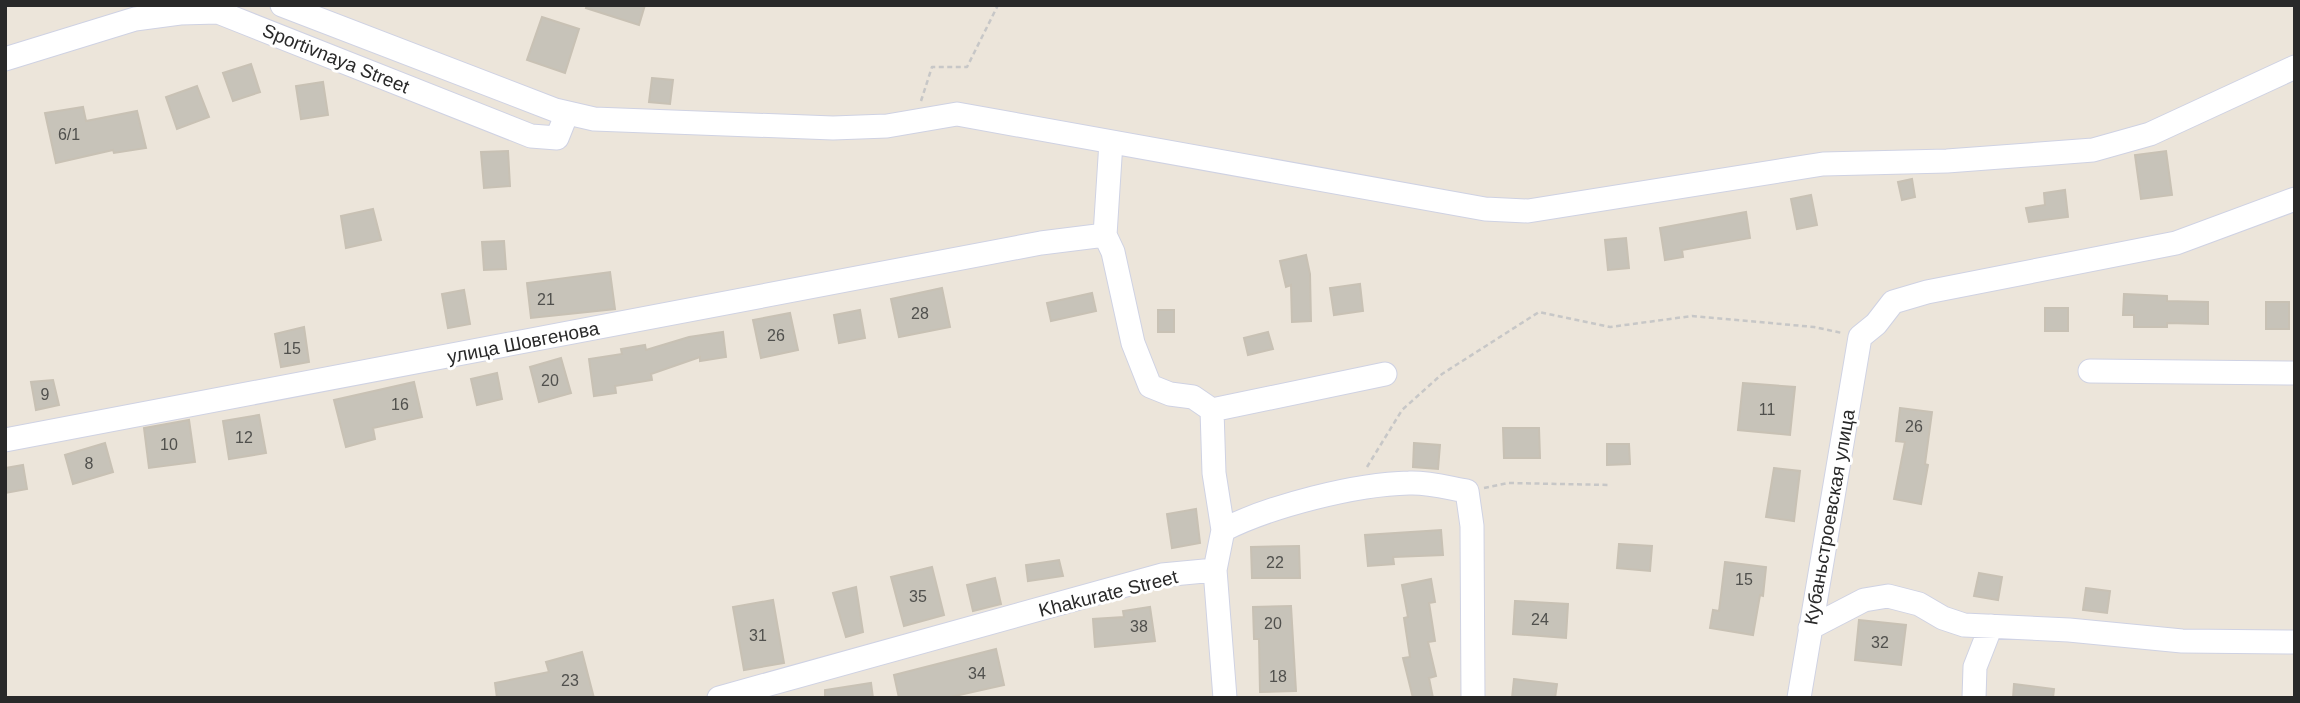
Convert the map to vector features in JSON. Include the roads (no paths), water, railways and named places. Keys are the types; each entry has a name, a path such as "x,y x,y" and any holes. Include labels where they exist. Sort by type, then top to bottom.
{"street":[{"path":"282,5 567,113 594,119 833,128 887,127 957,114 1485,209 1528,211 1823,164 1947,161 2093,150 2150,134 2295,67"},
{"name":"Sportivnaya Street","path":"5,59 135,19 198,9 218,12 531,136 557,138 567,113"},
{"path":"1111,142 1105,235 1113,251 1133,343 1150,386 1170,394 1193,397 1212,410 1385,374"},
{"name":"Кубаньстроевская улица","path":"1799,698 1860,337 1876,324 1893,302 1927,292 2176,243 2295,199"},
{"name":"улица Шовгенова","path":"5,440 1041,243 1105,235"},
{"path":"2090,371 2295,373"},
{"path":"1212,410 1214,473 1223,530 1215,570 1225,698"},
{"path":"1223,530 1247,518 1354,488 1410,483 1467,491 1472,526 1473,698"},
{"name":"Khakurate Street","path":"719,698 1162,575 1215,570"},
{"path":"1810,628 1864,600 1888,596 1919,604 1943,618 1964,625 2069,630 2182,641 2295,642"},
{"path":"1973,698 1975,667 1991,626"}]}
